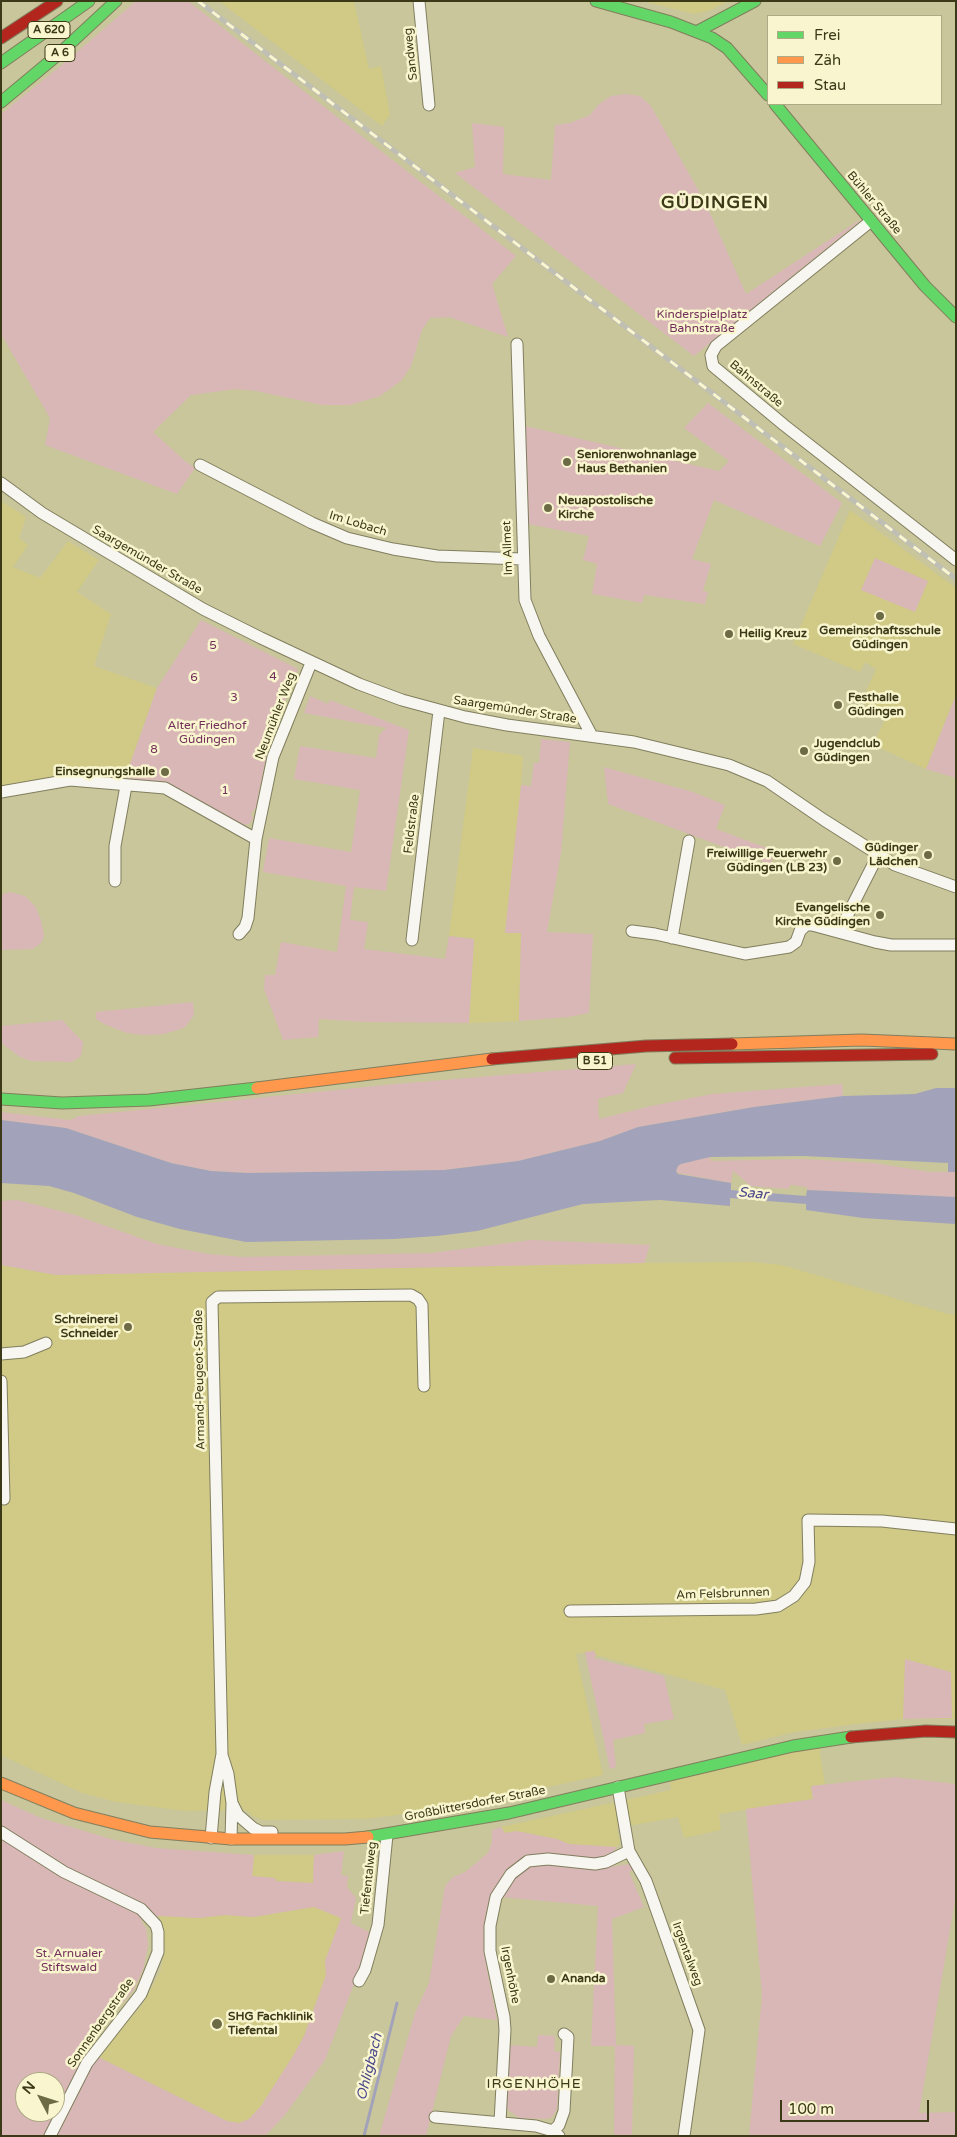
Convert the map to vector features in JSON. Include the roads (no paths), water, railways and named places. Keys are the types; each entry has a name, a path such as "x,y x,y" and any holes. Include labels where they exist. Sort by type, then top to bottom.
{"main road":[{"name":"A 620","path":"1,38 57,1"},
{"name":"A 620","path":"1,64 89,1"},
{"name":"A 6","path":"1,102 60,53 116,1"},
{"path":"596,1 698,31 726,48 767,94"},
{"path":"698,31 755,1"},
{"name":"Bühler Straße","path":"776,105 925,286 956,317"},
{"path":"901,1041 918,1036 942,1036 956,1032"},
{"name":"B 51","path":"1,1099 62,1103 141,1101 392,1073 406,1069 450,1063 646,1046 806,1041 901,1041 956,1044"},
{"path":"927,1054 956,1050"},
{"path":"660,1058 956,1054"},
{"name":"B 51","path":"392,1073 407,1075 536,1064 630,1059"},
{"name":"Großblittersdorfer Straße","path":"1,1783 55,1806 104,1822 150,1832 231,1839 336,1839 388,1835 509,1813 779,1748 891,1732 956,1732"}],"street":[{"name":"Sandweg","path":"419,1 429,105"},
{"name":"Bahnstraße","path":"871,220 716,346 711,355 713,366 784,425 956,560"},
{"name":"Im Allmet","path":"517,344 523,591 527,610 592,736"},
{"name":"Im Lobach","path":"200,464 312,523 347,538 423,555 522,559"},
{"name":"Saargemünder Straße","path":"1,483 13,494 58,523 186,599 311,663 368,687 439,711 507,725 592,736 663,748 743,770 783,791 878,855 915,873 956,887"},
{"name":"Neumühler Weg","path":"239,934 246,927 248,918 256,839 273,757 311,663"},
{"name":"Feldstraße","path":"412,940 439,711"},
{"path":"1,792 70,780 91,780 126,786 172,790 256,839"},
{"path":"115,880 115,846 126,786"},
{"path":"672,938 689,841"},
{"path":"839,932 878,855"},
{"path":"632,931 745,954 789,948 796,942 800,932 806,925 892,945 956,945"},
{"name":"Armand-Peugeot-Straße","path":"211,1838 215,1792 222,1754 212,1302 218,1297 411,1296 418,1299 422,1305 424,1386"},
{"path":"1,1354 24,1352 46,1343"},
{"path":"1,1381 4,1499"},
{"name":"Am Felsbrunnen","path":"570,1611 778,1606 794,1596 805,1582 809,1562 808,1520 891,1522 956,1529"},
{"name":"Armand-Peugeot-Straße","path":"222,1754 228,1774 232,1803 231,1839"},
{"name":"Irgentalweg","path":"618,1787 629,1852 646,1881 699,2030 684,2136"},
{"name":"Armand-Peugeot-Straße","path":"232,1803 238,1815 244,1821 262,1832 317,1830 336,1839"},
{"name":"Sonnenbergstraße","path":"1,1832 64,1872 141,1909 156,1925 158,1932 158,1952 141,1994 87,2063 50,2136"},
{"name":"Tiefentalweg","path":"359,1981 365,1970 378,1925 388,1835"},
{"name":"Irgenhöhe","path":"500,2122 505,2030 490,1951 490,1926 496,1898 511,1874 528,1861 548,1859 595,1864 614,1859 629,1852"},
{"path":"435,2118 536,2126 556,2133 564,2111 568,2037 564,2034"}],"water":[{"path":"936,1088 956,1088 956,1172 948,1172 948,1163 804,1156 710,1157 681,1164 676,1171 678,1174 731,1183 731,1190 806,1196 807,1190 956,1197 956,1224 863,1218 806,1210 806,1204 730,1198 730,1206 660,1200 583,1204 477,1231 437,1236 394,1239 246,1242 180,1229 137,1217 74,1193 49,1186 1,1183 1,1120 66,1128 171,1163 211,1171 248,1173 444,1170 518,1161 600,1141 638,1127 754,1107 843,1096 915,1094"}],"waterway":[{"name":"Saar","path":"906,1126 956,1128"},
{"name":"Ohligbach","path":"364,2136 397,2003"}],"railway":[{"path":"198,1 956,579"}],"place":[{"name":"Seniorenwohnanlage Haus Bethanien","path":"567,462"},
{"name":"Neuapostolische Kirche","path":"548,508"},
{"name":"Gemeinschaftsschule Güdingen","path":"880,616"},
{"name":"Heilig Kreuz","path":"729,634"},
{"name":"Festhalle Güdingen","path":"838,705"},
{"name":"Jugendclub Güdingen","path":"804,751"},
{"name":"Einsegnungshalle","path":"165,772"},
{"name":"Güdinger Lädchen","path":"928,855"},
{"name":"Freiwillige Feuerwehr Güdingen (LB 23)","path":"837,861"},
{"name":"Evangelische Kirche Güdingen","path":"880,915"},
{"name":"Schreinerei Schneider","path":"128,1327"},
{"name":"Ananda","path":"551,1979"},
{"name":"SHG Fachklinik Tiefental","path":"217,2024"}],"district":[{"name":"GÜDINGEN","path":"715,203"},
{"name":"IRGENHÖHE","path":"534,2084"}],"park label":[{"name":"Kinderspielplatz Bahnstraße","path":"702,322"},
{"name":"5","path":"213,646"},
{"name":"4","path":"273,677"},
{"name":"6","path":"194,678"},
{"name":"3","path":"234,698"},
{"name":"Alter Friedhof Güdingen","path":"207,733"},
{"name":"8","path":"154,750"},
{"name":"1","path":"225,791"},
{"name":"St. Arnualer Stiftswald","path":"69,1961"}]}
